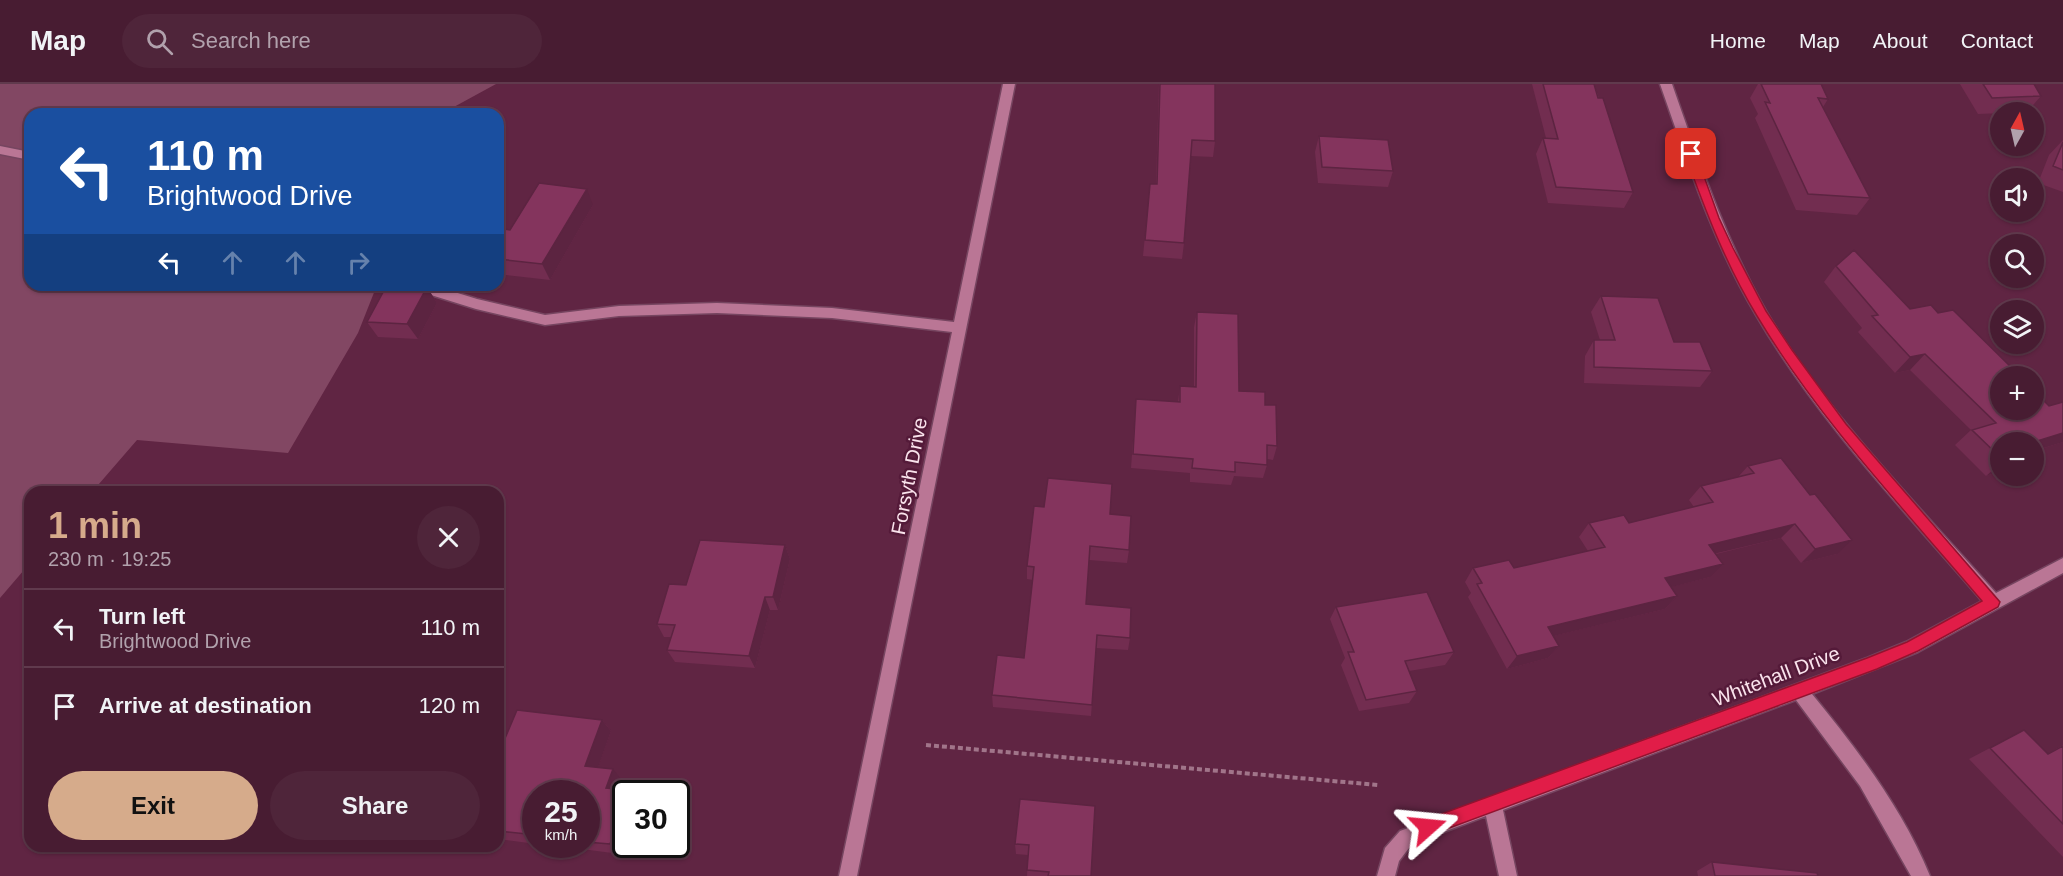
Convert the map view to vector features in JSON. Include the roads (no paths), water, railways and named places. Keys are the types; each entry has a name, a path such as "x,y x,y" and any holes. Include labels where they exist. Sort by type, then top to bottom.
{"street":[{"name":"Forsyth Drive","path":"848,876 1009,84"},
{"path":"1666,84 1713,218 1761,313 1813,391 1841,427 1993,602"},
{"path":"0,150 24,155"},
{"path":"435,291 476,304 545,320 619,311 717,308 832,313 961,328"},
{"name":"Whitehall Drive","path":"1386,876 1388,862 1395,847 1406,837 1800,692 1912,647 2063,565"},
{"path":"1800,692 1838,738 1877,792 1921,876"},
{"path":"1493,805 1508,876"}]}
